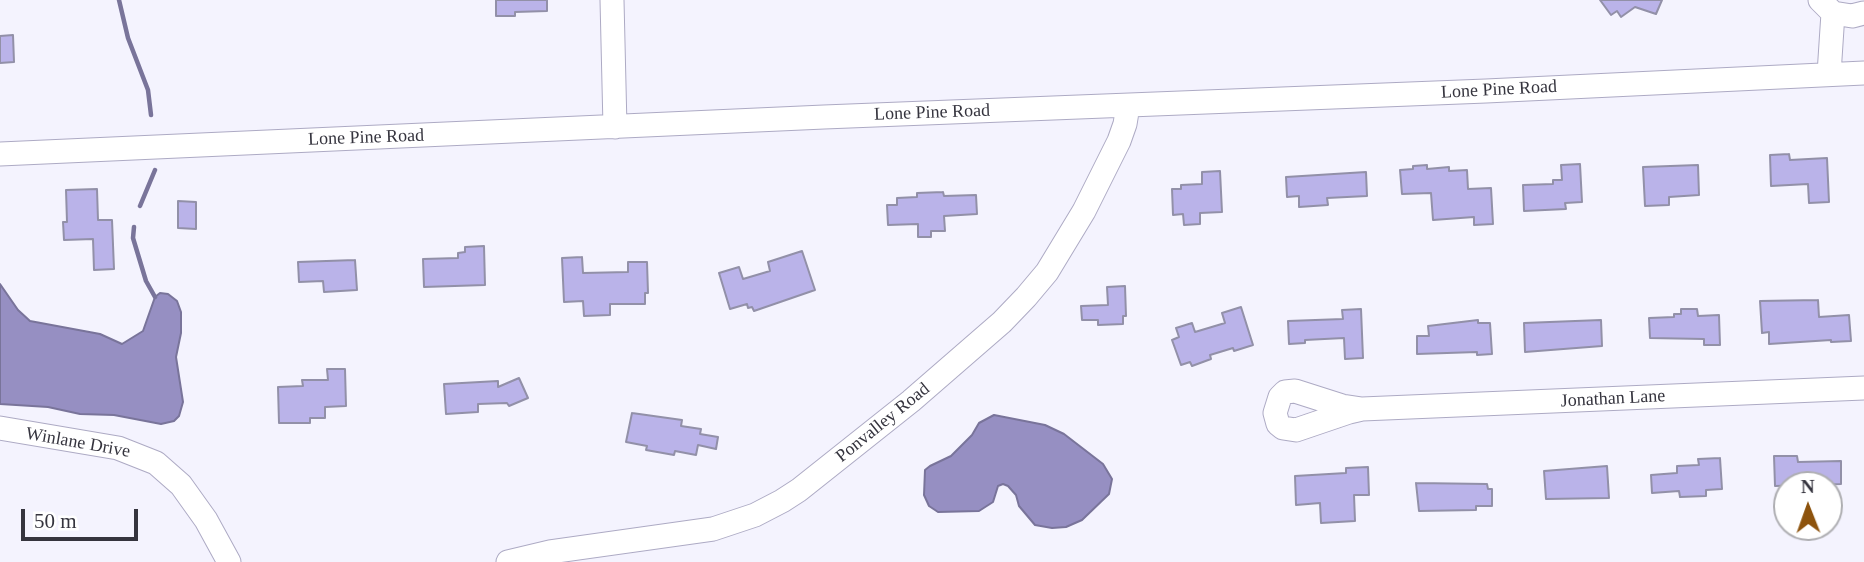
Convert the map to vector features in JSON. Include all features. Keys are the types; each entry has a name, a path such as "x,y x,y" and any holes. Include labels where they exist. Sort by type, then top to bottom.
{"street":[{"path":"612,0 615,127"},
{"path":"1829,75 1826,7 1852,16 1864,13"},
{"name":"Lone Pine Road","path":"0,154 1864,73"},
{"name":"Ponvalley Road","path":"508,562 550,552 713,528 737,522 771,508 807,484 911,401 1003,321 1033,289 1060,253 1084,211 1119,141 1128,106"},
{"name":"Jonathan Lane","path":"1362,410 1864,388"},
{"name":"Winlane Drive","path":"0,428 118,448 156,463 181,485 206,520 229,562"}],"shaded area":[{"path":"0,284 18,310 30,321 100,334 122,344 143,331 155,297 160,293 168,294 177,301 181,312 181,333 176,357 183,402 179,416 174,421 161,424 114,415 80,414 48,407 0,404"},
{"path":"994,415 1045,425 1064,434 1103,464 1112,479 1109,494 1082,520 1066,527 1052,528 1035,525 1019,506 1016,495 1003,484 998,486 993,502 979,511 938,512 929,506 924,495 925,470 951,456 972,435 979,423"}],"building":[{"path":"496,0 547,0 547,11 515,12 515,16 496,16"},
{"path":"1600,0 1662,0 1656,14 1635,7 1621,17 1617,11 1611,15"},
{"path":"13,35 14,62 0,63 0,36"},
{"path":"1789,154 1790,160 1827,158 1829,202 1809,203 1808,184 1771,186 1770,155"},
{"path":"1580,164 1582,202 1565,203 1566,209 1524,211 1523,185 1553,184 1553,180 1562,180 1561,165"},
{"path":"1427,165 1427,169 1449,167 1449,171 1467,170 1468,189 1491,188 1493,224 1474,225 1474,217 1433,220 1431,193 1402,194 1400,170"},
{"path":"1698,165 1699,195 1669,197 1669,205 1645,206 1643,167"},
{"path":"1220,171 1222,212 1200,213 1200,224 1184,225 1183,214 1173,215 1172,189 1181,189 1181,185 1202,184 1202,172"},
{"path":"1366,172 1367,196 1327,198 1328,205 1299,207 1299,196 1287,197 1286,177"},
{"path":"97,189 98,220 112,220 114,269 94,270 93,239 64,240 63,222 67,222 66,190"},
{"path":"943,192 944,196 976,195 977,214 944,216 945,231 931,231 931,237 918,237 918,224 888,225 887,205 897,205 897,198 917,197 917,193"},
{"path":"178,201 196,202 196,229 178,228"},
{"path":"484,246 485,285 424,287 423,259 458,258 458,253 465,252 465,247"},
{"path":"802,251 815,290 754,311 752,307 748,308 747,304 730,309 719,273 739,267 743,279 770,271 768,262"},
{"path":"582,257 583,273 628,272 628,262 647,262 648,293 645,293 645,304 610,304 610,315 584,316 583,301 564,302 562,258"},
{"path":"355,260 357,290 324,292 323,281 299,282 298,262"},
{"path":"1125,286 1126,316 1123,316 1123,324 1098,325 1098,320 1082,320 1081,306 1108,305 1107,287"},
{"path":"1818,300 1819,317 1849,315 1851,341 1769,344 1769,332 1762,333 1760,301"},
{"path":"1241,307 1253,345 1210,355 1211,359 1192,366 1190,362 1181,365 1172,340 1179,337 1176,328 1192,323 1195,332 1225,323 1222,313"},
{"path":"1361,309 1363,358 1345,359 1344,338 1305,340 1305,343 1289,344 1288,321 1343,319 1342,310"},
{"path":"1681,309 1697,309 1698,316 1719,315 1720,345 1704,345 1704,339 1650,338 1649,318 1674,317 1674,314 1681,314"},
{"path":"1478,320 1478,323 1490,323 1492,354 1417,354 1417,336 1429,336 1428,326"},
{"path":"1601,320 1602,346 1525,352 1524,323"},
{"path":"327,369 345,369 346,406 325,407 325,418 310,418 310,423 279,423 278,387 303,386 302,380 328,380"},
{"path":"519,378 528,398 509,406 507,403 478,404 478,412 446,414 444,384 498,381 498,387"},
{"path":"632,413 682,420 681,426 701,429 700,434 718,437 716,449 698,445 696,455 675,451 674,455 646,450 647,446 626,442"},
{"path":"1774,456 1797,456 1798,462 1841,461 1841,471 1774,471"},
{"path":"1720,458 1722,489 1706,490 1706,496 1680,497 1679,491 1652,493 1651,475 1677,473 1677,466 1699,465 1698,459"},
{"path":"1607,466 1609,498 1546,499 1544,471"},
{"path":"1368,467 1369,495 1354,495 1355,521 1321,523 1320,503 1296,505 1295,476 1346,473 1346,468"},
{"path":"1416,483 1487,484 1488,489 1492,489 1492,506 1476,506 1476,510 1419,511"}],"waterway":[{"path":"119,0 128,38 148,90 151,115"},
{"path":"140,206 155,170"},
{"path":"134,227 133,238 146,281 155,297"}]}
